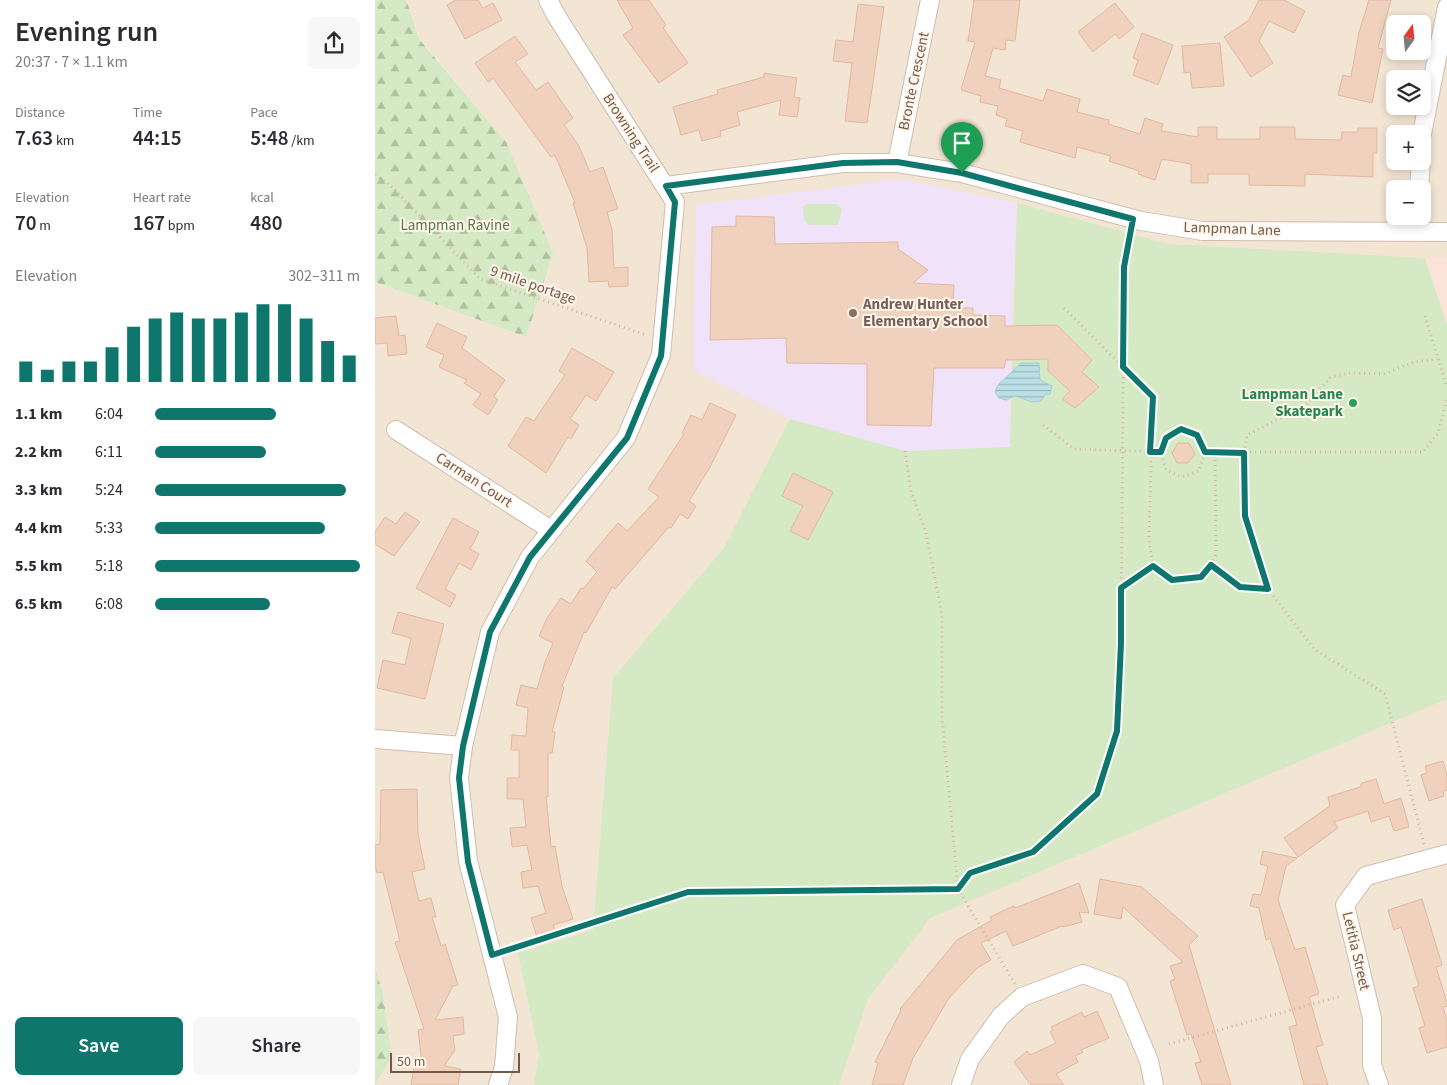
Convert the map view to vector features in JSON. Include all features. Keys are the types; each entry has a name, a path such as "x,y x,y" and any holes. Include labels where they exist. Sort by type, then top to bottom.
{"street":[{"name":"Browning Trail","path":"498,1085 504,1067 508,1017 468,862 459,778 463,746 490,632 530,557 627,438 661,356 675,202 557,17 549,0"},
{"name":"Bronte Crescent","path":"897,162 930,0"},
{"path":"1424,125 1447,7"},
{"name":"Lampman Lane","path":"666,186 843,163 897,162 962,173 1133,219 1203,231 1386,225"},
{"name":"Lampman Lane","path":"1421,225 1447,232"},
{"name":"Carman Court","path":"397,430 551,530"},
{"path":"375,739 463,746"},
{"name":"Letitia Street","path":"1379,1085 1372,1065 1372,1018 1345,905 1366,876 1447,854"},
{"path":"961,1085 970,1059 1001,1016 1022,997 1083,974 1118,987 1149,1061 1154,1085"}],"path":[{"name":"9 mile portage","path":"375,175 389,184 480,280 663,341"},
{"path":"958,889 970,873 1033,852 1097,794 1117,731 1121,643 1121,450 1124,267 1133,219"},
{"path":"1064,308 1153,397 1149,539 1153,566 1172,580 1201,577 1211,565 1215,554 1215,452"},
{"path":"1425,316 1447,387"},
{"path":"1428,859 1385,694 1314,649 1268,589 1245,516 1244,453 1247,435 1306,405 1331,377 1351,372 1384,374 1414,362 1437,359"},
{"path":"1205,452 1423,452 1438,433 1447,398"},
{"path":"1043,425 1074,449 1161,452"},
{"path":"1181,429 1197,435 1205,452 1199,471 1182,477 1166,470 1161,452 1166,438 1181,429"},
{"path":"905,451 911,491 926,533 942,615 942,717 958,889 1022,997"},
{"path":"1211,565 1240,587 1268,589"},
{"path":"1121,588 1153,566"},
{"path":"492,955 688,892 958,889"},
{"path":"1169,1044 1341,996"}],"shaded area":[{"path":"406,0 1447,0 1447,1085 375,1085 392,1057 383,994 375,966 375,282 526,337 506,142 420,39"},
{"name":"Andrew Hunter Elementary School","path":"901,179 1017,203 1012,308 1010,447 905,451 790,419 693,370 696,205"},
{"path":"1425,258 1447,258 1447,325"}],"green space":[{"name":"Lampman Ravine","path":"375,0 406,0 420,40 506,142 553,253 526,337 375,282"},
{"path":"1017,203 1168,244 1425,258 1447,325 1447,699 930,918 868,999 839,1085 534,1085 539,1054 518,953 593,930 613,678 724,548 790,419 905,451 1010,447"},
{"path":"806,204 838,204 842,210 838,225 809,225 804,219 803,207"},
{"path":"375,966 383,994 392,1057 375,1085"}],"water":[{"path":"1021,363 1039,363 1040,380 1052,386 1050,394 1046,394 1041,401 1032,402 1015,396 1006,400 999,398 995,392 998,385"}],"building":[{"path":"456,0 478,0 483,8 493,3 502,20 465,39 447,5"},
{"path":"617,0 649,0 666,25 663,28 688,63 659,83 623,35 633,28"},
{"path":"974,0 1020,0 1015,41 1006,40 1005,50 993,48 985,76 1001,80 999,88 1043,101 1047,89 1080,99 1077,112 1109,120 1108,124 1140,134 1145,118 1163,124 1161,131 1198,137 1198,127 1217,127 1217,139 1260,139 1260,127 1295,127 1295,139 1341,140 1342,132 1358,132 1358,128 1377,128 1377,153 1373,153 1373,177 1305,174 1305,186 1249,185 1249,174 1208,174 1208,183 1191,183 1191,164 1162,159 1155,180 1138,174 1139,171 1109,161 1111,156 1077,147 1075,158 1020,142 1023,131 1005,126 1007,119 996,115 998,106 980,102 981,96 961,90 975,42 968,41"},
{"path":"1259,0 1284,0 1305,11 1294,33 1269,21 1259,41 1273,63 1251,77 1224,37 1249,20"},
{"path":"1369,0 1391,0 1378,48 1383,49 1372,103 1338,95 1343,75 1351,77 1359,32"},
{"path":"1115,3 1134,27 1119,39 1115,34 1093,52 1078,32"},
{"path":"858,4 884,7 867,123 845,121 852,63 833,61 836,40 853,42"},
{"path":"1142,33 1173,45 1158,85 1133,75 1138,60 1133,58"},
{"path":"515,36 528,54 515,62 536,90 548,82 573,118 564,125 579,146 590,172 603,167 618,209 607,212 612,230 614,268 628,267 628,286 609,287 608,281 589,282 587,248 573,203 575,203 555,155 551,157 493,78 488,82 475,63"},
{"path":"1220,43 1224,86 1192,88 1190,72 1184,73 1182,46"},
{"path":"764,73 797,78 794,97 800,98 797,117 779,115 781,100 737,112 740,125 720,131 721,136 702,141 699,130 681,135 673,107 718,94 717,90 764,77"},
{"path":"736,216 774,217 775,244 898,242 898,249 928,270 913,283 954,285 953,308 973,308 973,315 1005,316 1005,326 1057,325 1092,360 1082,372 1099,387 1075,408 1062,399 1070,391 1048,371 1048,359 1006,360 1004,368 934,368 931,426 867,425 867,364 787,363 786,338 710,340 712,227 736,226"},
{"path":"396,316 399,336 405,335 407,354 388,356 387,343 375,344 375,318"},
{"path":"437,323 467,337 462,348 505,380 494,396 498,400 488,415 473,405 481,394 464,383 467,380 439,367 444,355 426,347"},
{"path":"572,348 614,372 596,401 586,395 570,419 579,425 571,439 568,437 546,473 508,446 526,417 534,421 565,375 559,371"},
{"path":"710,403 736,415 709,469 689,501 696,506 688,519 680,514 671,528 669,527 615,589 612,587 586,633 584,632 562,686 564,687 552,732 555,732 552,753 548,753 548,797 546,796 551,847 555,846 562,886 573,919 553,925 555,931 537,937 531,918 546,913 538,886 523,888 521,872 532,870 527,845 512,847 510,828 526,827 523,799 507,799 507,778 519,778 519,750 511,750 512,735 526,736 528,708 516,705 521,685 537,689 553,643 539,636 547,618 561,598 571,604 581,588 583,589 597,572 586,561 618,523 627,531 659,497 648,489 684,434 682,433 691,415 702,420"},
{"path":"1178,443 1189,443 1195,454 1188,463 1177,463 1172,453"},
{"path":"793,473 833,492 808,540 790,531 803,506 782,496"},
{"path":"405,512 420,522 394,556 375,544 375,532 385,517 396,524"},
{"path":"453,518 479,532 470,549 479,554 471,570 459,563 445,589 456,595 450,607 416,588"},
{"path":"398,612 444,624 425,699 377,688 383,660 405,665 411,638 392,633"},
{"path":"1443,761 1447,774 1447,790 1443,791 1444,796 1429,801 1421,775 1427,773 1425,766"},
{"path":"1376,779 1384,804 1401,798 1409,827 1394,831 1389,816 1371,822 1368,811 1334,822 1338,828 1298,857 1284,838 1330,806 1328,797 1360,787 1362,783"},
{"path":"417,789 418,834 425,869 412,872 419,901 431,898 436,917 432,917 441,946 445,944 458,985 453,986 435,1020 463,1017 464,1034 453,1036 455,1050 444,1066 461,1069 458,1085 411,1085 415,1062 422,1063 418,1030 424,1029 395,942 400,941 383,872 377,873 375,865 375,845 380,844 381,790"},
{"path":"1263,851 1297,858 1286,866 1278,900 1295,950 1305,947 1319,994 1309,997 1323,1045 1316,1047 1328,1085 1304,1085 1289,1027 1297,1025 1270,938 1266,940 1259,908 1250,906 1253,894 1261,895 1268,866 1260,864"},
{"path":"1100,879 1142,887 1198,936 1189,945 1231,1085 1202,1085 1195,1063 1201,1062 1191,1034 1187,1035 1170,981 1175,979 1170,966 1183,962 1123,907 1121,919 1094,914"},
{"path":"1079,883 1089,913 1079,912 1082,922 1062,926 1013,946 1006,931 981,943 991,960 977,968 949,998 913,1058 903,1085 872,1085 878,1063 875,1062 900,1009 957,940 992,920 990,917 1007,909 1014,906 1015,908"},
{"path":"1422,899 1442,965 1436,967 1447,1003 1447,1006 1443,1007 1447,1021 1447,1047 1427,1053 1419,1028 1425,1026 1413,988 1419,986 1401,927 1394,930 1388,910"},
{"path":"1097,1011 1109,1038 1081,1050 1083,1052 1075,1056 1078,1062 1056,1074 1064,1085 1031,1085 1014,1062 1027,1051 1030,1055 1056,1043 1050,1032 1053,1030 1051,1027 1082,1012 1084,1017"}],"place":[{"name":"Andrew Hunter Elementary School","path":"853,313"},
{"name":"Lampman Lane Skatepark","path":"1353,403"}],"route":[{"path":"897,162 962,173 1133,219 1124,267 1123,367 1153,397 1150,452 1161,452 1166,438 1181,429 1197,435 1205,452 1244,453 1245,516 1268,589 1240,587 1211,565 1201,577 1172,580 1153,566 1121,588 1121,643 1117,731 1097,794 1033,852 970,873 958,889 688,892 607,920 492,955 468,862 459,778 463,746 490,632 530,557 627,438 661,356 675,202 666,186 843,163 897,162"}]}
